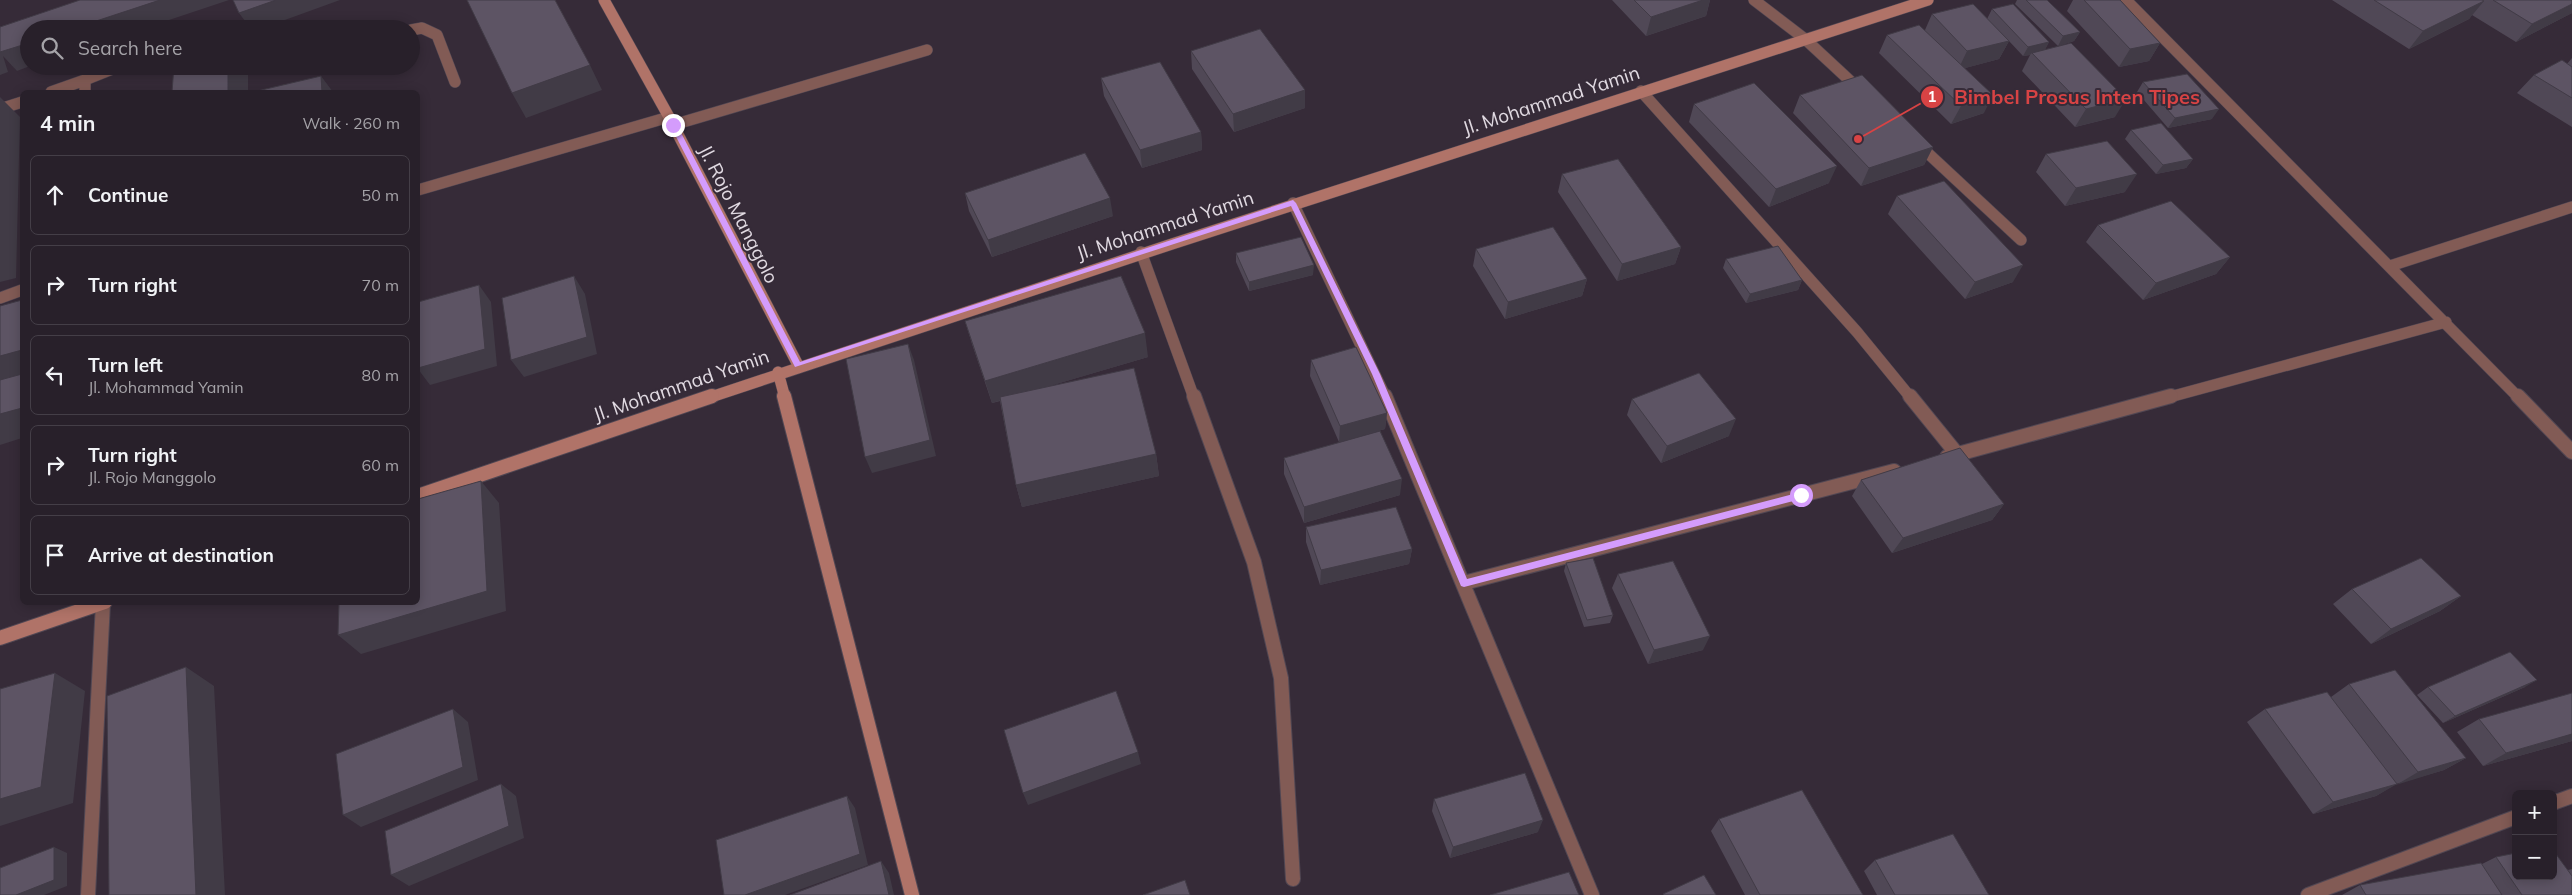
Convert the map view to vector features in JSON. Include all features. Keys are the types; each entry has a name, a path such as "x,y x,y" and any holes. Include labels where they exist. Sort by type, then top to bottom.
{"main road":[{"name":"Jl. Rojo Manggolo","path":"604,0 671,121 798,365"},
{"name":"Jl. Mohammad Yamin","path":"420,495 798,365 1141,252 1928,0"},
{"path":"778,372 912,895"},
{"path":"0,638 98,605"}],"street":[{"path":"1754,0 1805,39 1872,101"},
{"path":"2126,0 2446,322 2572,452"},
{"path":"420,28 436,35 455,82"},
{"path":"420,189 927,50"},
{"path":"58,90 98,75"},
{"path":"85,80 85,90"},
{"path":"1641,91 1857,332 1957,454"},
{"path":"0,109 20,103"},
{"path":"1907,134 2021,240"},
{"path":"1293,203 1376,374 1592,895"},
{"path":"2390,266 2572,207"},
{"path":"1141,252 1254,562 1281,678 1292,879"},
{"path":"0,298 20,291"},
{"path":"1939,459 2446,322"},
{"path":"1464,584 1902,468"},
{"path":"88,895 104,605"},
{"path":"2557,802 2572,796"},
{"path":"2308,895 2512,818"}],"building":[{"path":"80,0 160,0 99,20 21,20"},
{"path":"233,0 276,0 239,13"},
{"path":"467,0 555,0 590,65 512,93"},
{"path":"1634,0 1703,0 1651,17"},
{"path":"2026,0 2047,0 2080,32 2063,36"},
{"path":"2084,0 2120,0 2160,43 2130,49"},
{"path":"2374,0 2482,0 2484,1 2423,31"},
{"path":"2493,0 2572,0 2572,4 2532,24"},
{"path":"1973,4 2009,41 1967,51 1932,14"},
{"path":"2013,4 2049,42 2028,47 1992,9"},
{"path":"20,20 20,46 0,52 0,27"},
{"path":"1919,25 1993,95 1961,106 1887,35"},
{"path":"1260,29 1305,90 1233,114 1191,51"},
{"path":"2071,43 2126,99 2086,109 2032,53"},
{"path":"2562,60 2572,67 2572,98 2534,75"},
{"path":"1160,62 1201,132 1140,150 1101,78"},
{"path":"2187,74 2219,109 2175,118 2143,82"},
{"path":"173,75 228,75 228,90 172,90"},
{"path":"1862,75 1933,147 1869,168 1800,95"},
{"path":"321,76 322,90 262,90"},
{"path":"1754,83 1837,166 1776,189 1694,104"},
{"path":"2161,123 2193,159 2163,165 2131,130"},
{"path":"2107,141 2137,174 2076,188 2046,154"},
{"path":"1085,153 1110,198 988,240 965,193"},
{"path":"1618,159 1681,247 1622,264 1562,174"},
{"path":"1944,181 2023,265 1975,282 1897,196"},
{"path":"2171,201 2230,257 2156,283 2098,225"},
{"path":"1553,227 1587,279 1508,302 1476,249"},
{"path":"1301,237 1314,265 1249,282 1236,253"},
{"path":"1778,246 1802,280 1750,294 1726,259"},
{"path":"574,276 587,337 511,360 502,298"},
{"path":"1121,276 1145,333 985,381 965,321"},
{"path":"479,285 485,349 420,367 420,301"},
{"path":"20,301 20,351 0,356 0,306"},
{"path":"908,344 930,440 865,457 846,359"},
{"path":"1356,347 1387,413 1340,426 1311,360"},
{"path":"1134,368 1156,454 1016,485 1000,397"},
{"path":"1699,373 1736,419 1667,446 1632,399"},
{"path":"20,375 20,409 0,414 0,380"},
{"path":"1380,431 1402,479 1304,507 1284,458"},
{"path":"1960,448 2004,504 1903,538 1861,480"},
{"path":"481,481 487,591 338,635 339,605 420,605 420,498"},
{"path":"1396,507 1412,549 1321,570 1306,527"},
{"path":"1593,558 1613,615 1587,620 1566,563"},
{"path":"2421,558 2461,596 2391,629 2352,589"},
{"path":"1673,561 1710,636 1654,650 1618,574"},
{"path":"2510,652 2537,680 2455,716 2428,687"},
{"path":"186,667 196,895 109,895 107,696"},
{"path":"2395,670 2466,758 2418,772 2349,684"},
{"path":"55,673 41,787 0,799 0,689"},
{"path":"1116,691 1138,752 1023,793 1004,730"},
{"path":"2327,692 2397,784 2333,802 2265,709"},
{"path":"2572,693 2572,734 2506,753 2479,719"},
{"path":"453,709 463,767 343,815 336,754"},
{"path":"1525,773 1543,820 1453,847 1434,799"},
{"path":"501,784 509,826 391,875 385,831"},
{"path":"1802,790 1863,895 1760,895 1719,819"},
{"path":"847,796 860,854 745,895 724,895 716,840"},
{"path":"1953,834 1989,895 1895,895 1875,860"},
{"path":"54,847 54,880 16,895 0,895 0,868"},
{"path":"2512,854 2512,880 2557,880 2557,855 2572,876 2572,895 2522,895 2496,857"},
{"path":"881,861 889,895 790,895"},
{"path":"2481,863 2502,895 2366,895 2360,885"},
{"path":"1569,872 1579,895 1490,895"},
{"path":"1704,875 1716,895 1663,894"},
{"path":"1185,880 1190,895 1143,895"}],"place":[{"name":"Bimbel Prosus Inten Tipes","path":"1858,139"}],"route":[{"path":"673,125 798,365 1293,203 1376,374 1464,584 1801,495"}]}
